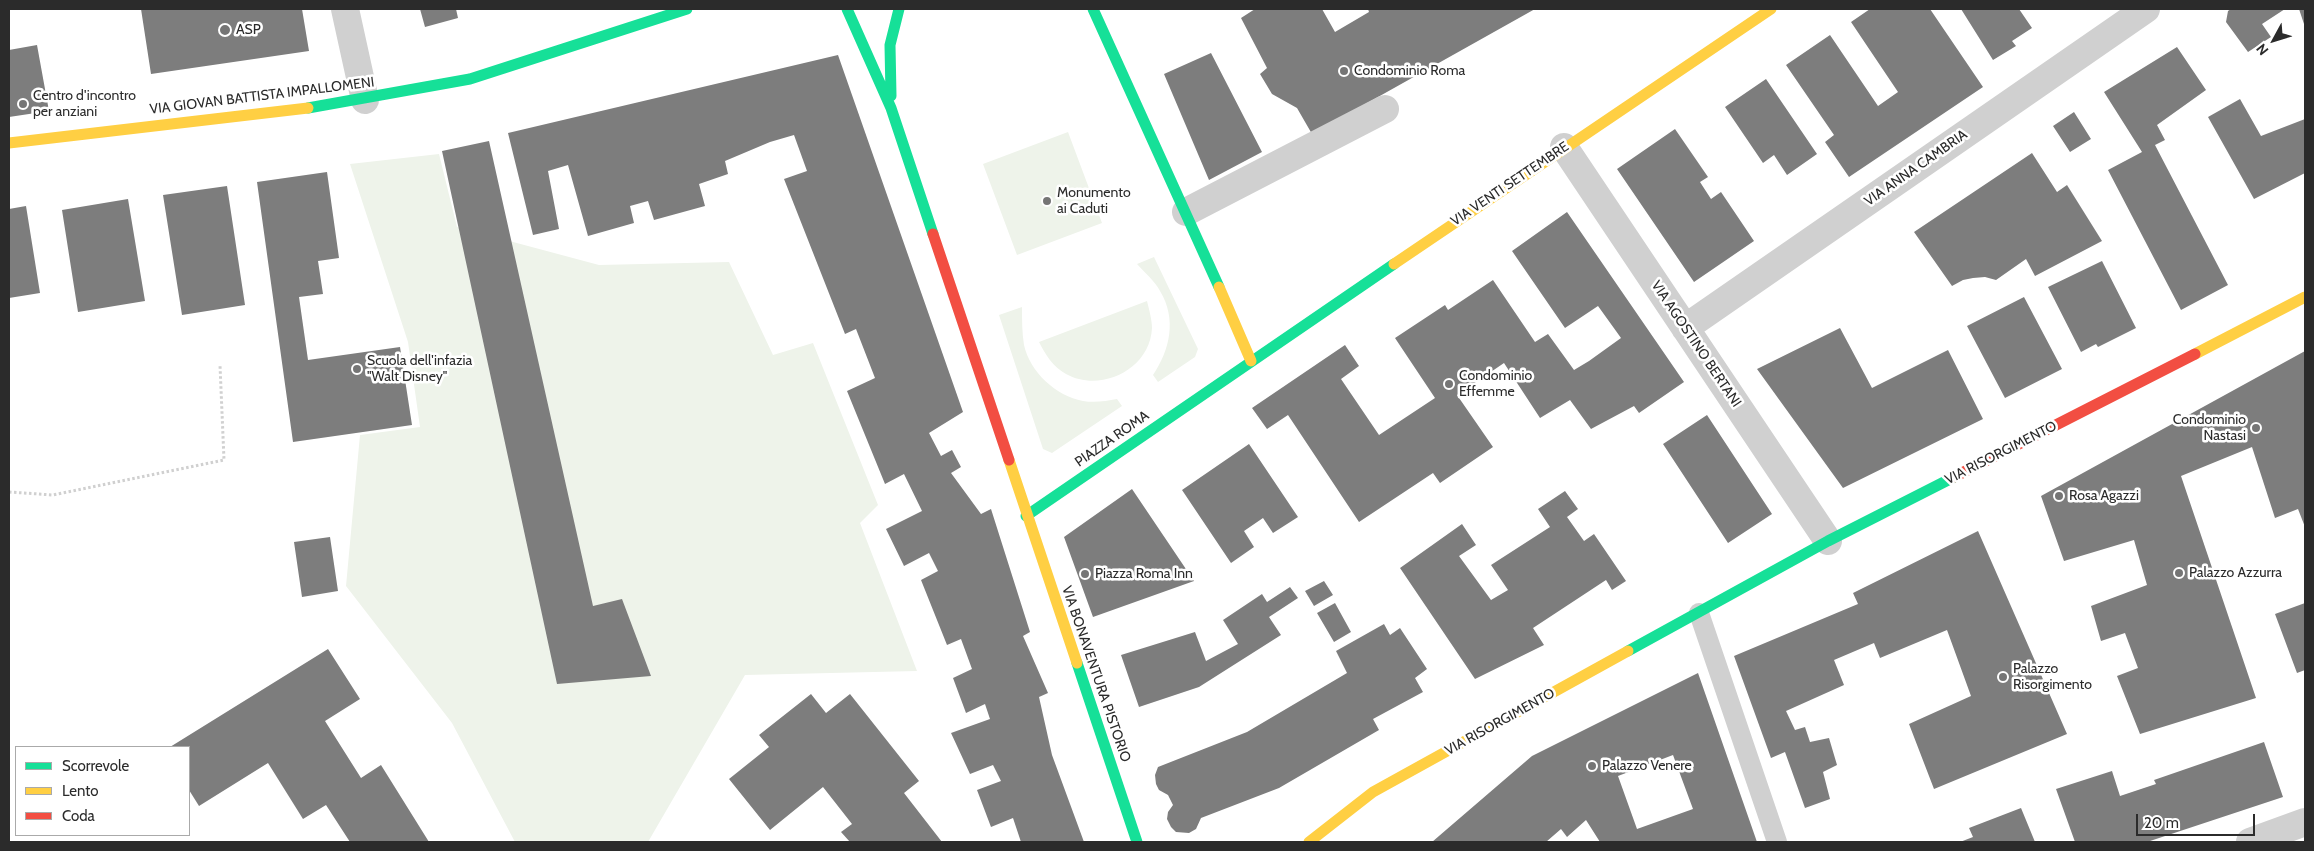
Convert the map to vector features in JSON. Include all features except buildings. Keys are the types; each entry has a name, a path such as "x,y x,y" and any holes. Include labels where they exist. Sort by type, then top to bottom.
{"main road":[{"name":"VIA GIOVAN BATTISTA IMPALLOMENI","path":"9,143 329,106 365,100 470,79 687,9"},
{"path":"848,9 891,108 1026,516"},
{"path":"891,108 890,45 899,9"},
{"path":"1093,9 1186,212 1251,361"},
{"name":"VIA VENTI SETTEMBRE","path":"1251,361 1564,147 1771,9"},
{"name":"VIA RISORGIMENTO","path":"1309,842 1372,792 1828,541 2305,297"},
{"name":"PIAZZA ROMA","path":"1026,516 1251,361"},
{"name":"VIA BONAVENTURA PISTORIO","path":"1026,516 1137,842"}],"street":[{"path":"344,9 365,100"},
{"name":"VIA ANNA CAMBRIA","path":"1685,328 2146,9"},
{"path":"1186,212 1385,109"},
{"name":"VIA AGOSTINO BERTANI","path":"1564,147 1828,541"},
{"path":"2250,842 2305,822"}],"lane":[{"path":"1699,613 1777,842"}],"path":[{"path":"9,492 53,496 224,460 220,365"}],"shaded area":[{"path":"1068,132 1102,223 1017,255 983,164"},
{"path":"439,154 457,227 599,265 729,262 773,355 813,343 878,505 860,523 917,671 745,675 648,842 515,842 452,723 346,586 360,435 420,427 408,342 350,164"},
{"path":"1154,257 1198,349 1195,357 1158,382 1153,375 1164,355 1170,323 1165,302 1158,287 1137,264"},
{"path":"1147,301 1152,325 1149,343 1142,356 1133,366 1121,374 1108,379 1094,381 1079,379 1066,374 1053,364 1039,342"},
{"path":"1022,307 1023,340 1027,355 1038,373 1046,381 1063,394 1073,398 1092,402 1117,399 1122,406 1052,453 1043,449 999,315"}],"traffic: fast":[{"path":"308,108 470,79 687,9"},
{"path":"847,9 891,108 933,234"},
{"path":"891,96 890,45 899,9"},
{"path":"1093,9 1219,287"},
{"path":"1026,516 1394,264"},
{"path":"1628,651 1828,541 1954,477"},
{"path":"1077,663 1137,842"}],"traffic: slow":[{"path":"1394,264 1771,9"},
{"path":"9,143 308,108"},
{"path":"1219,287 1251,361"},
{"path":"2195,354 2305,297"},
{"path":"1009,460 1077,663"},
{"path":"1309,842 1373,792 1628,651"}],"traffic: jam":[{"path":"933,234 1009,460"},
{"path":"1954,477 2195,354"}],"place":[{"name":"ASP","path":"225,30"},
{"name":"Condominio Roma","path":"1344,71"},
{"name":"Centro d'incontro per anziani","path":"23,104"},
{"name":"Monumento ai Caduti","path":"1047,201"},
{"name":"Scuola dell'infazia \"Walt Disney\"","path":"357,369"},
{"name":"Condominio Effemme","path":"1449,384"},
{"name":"Condominio Nastasi","path":"2256,428"},
{"name":"Rosa Agazzi","path":"2059,496"},
{"name":"Palazzo Azzurra","path":"2179,573"},
{"name":"Piazza Roma Inn","path":"1085,574"},
{"name":"Palazzo Risorgimento","path":"2003,677"},
{"name":"Palazzo Venere","path":"1592,766"}]}
